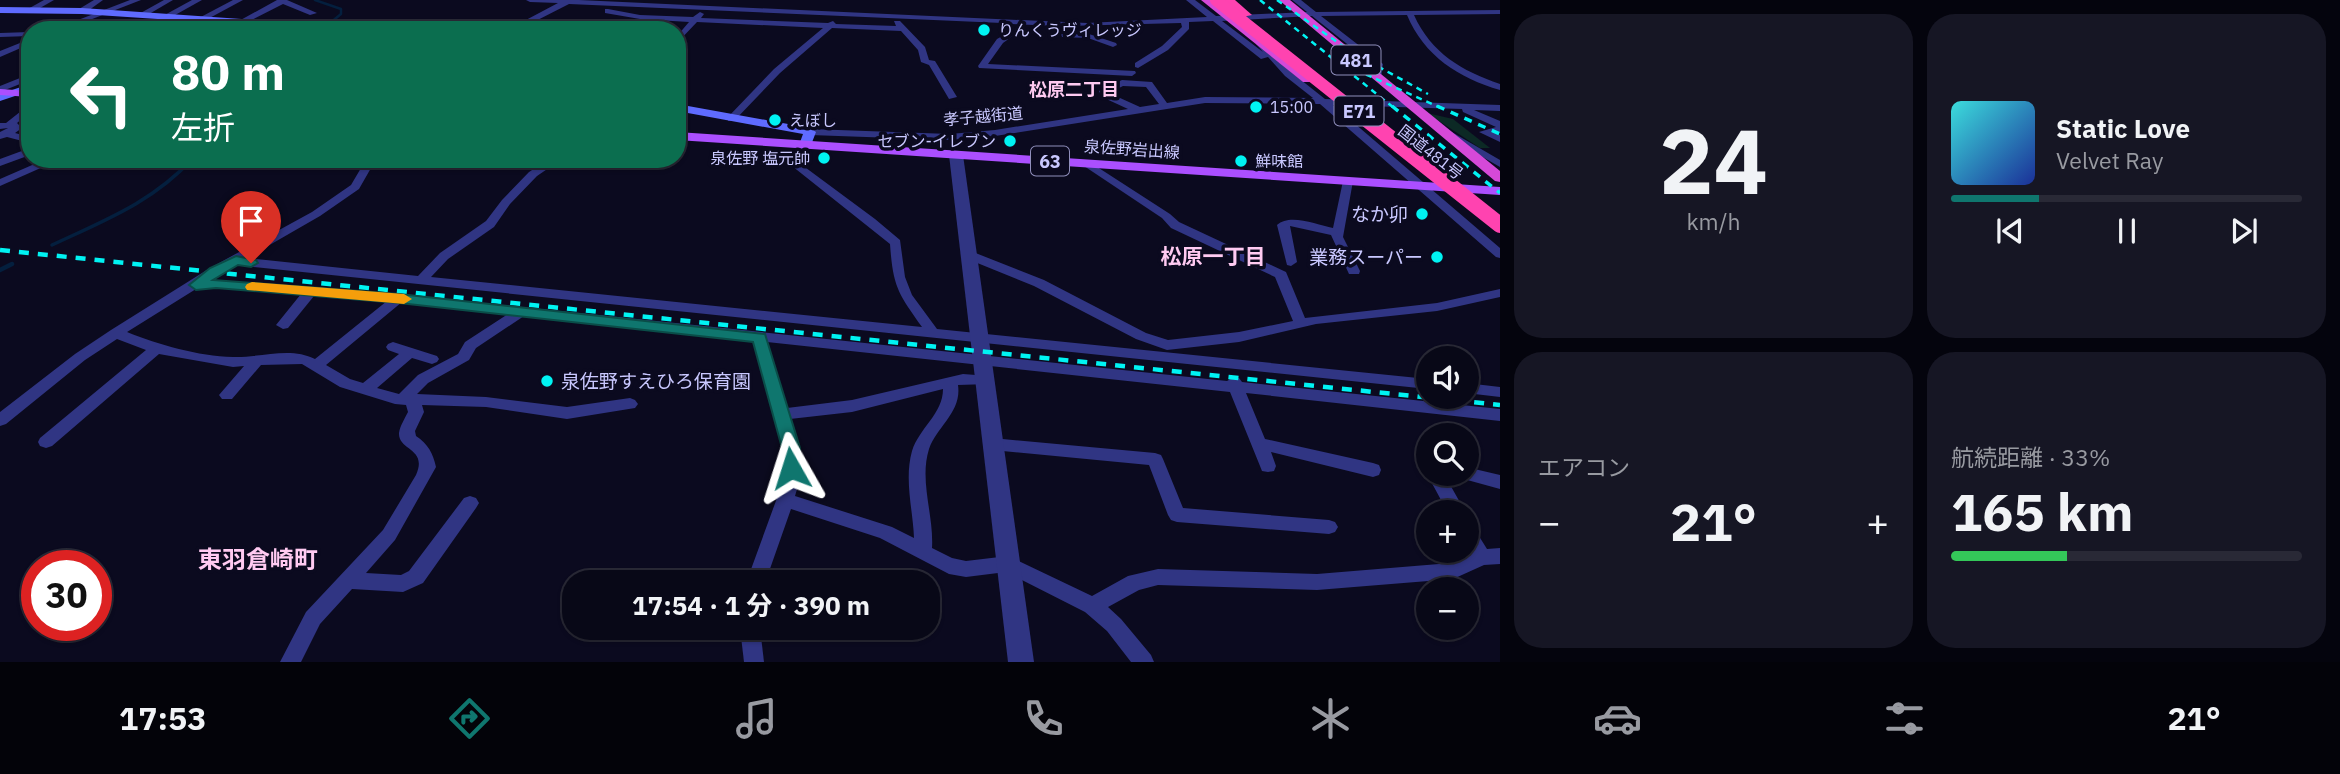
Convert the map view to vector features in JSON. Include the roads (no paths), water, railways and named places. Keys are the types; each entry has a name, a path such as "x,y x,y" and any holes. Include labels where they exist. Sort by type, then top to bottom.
{"highway":[{"name":"E71","path":"1228,0 1500,208"},
{"name":"国道481号","path":"1284,0 1308,14 1377,78 1500,178"},
{"name":"国道481号","path":"1210,5 1332,103 1420,164 1500,231"},
{"name":"E71","path":"1210,5 1500,225"}],"main road":[{"path":"5,10 30,5 226,21"},
{"path":"190,21 195,19"},
{"path":"0,98 4,91"},
{"path":"686,109 807,138"},
{"name":"泉佐野岩出線","path":"686,136 807,138 956,155 1500,191"}],"street":[{"path":"30,5 50,0"},
{"path":"82,11 99,0"},
{"path":"80,21 137,0"},
{"path":"141,15 169,0"},
{"path":"165,17 198,0"},
{"path":"195,19 239,0"},
{"path":"243,21 282,0 313,13"},
{"path":"530,0 1121,25 1185,21 1210,5"},
{"path":"1190,0 1210,5 1288,75 1332,103 1354,126 1500,254"},
{"path":"1296,0 1308,14"},
{"path":"1474,0 1488,12"},
{"path":"529,21 565,3 640,17 902,29"},
{"path":"686,30 705,8"},
{"path":"1227,18 1308,14 1500,12"},
{"path":"731,119 776,71 841,14"},
{"path":"1410,14 1417,33 1436,55 1477,79 1500,87"},
{"path":"892,16 922,49 925,62 932,63 952,97"},
{"path":"1004,21 1010,35 1000,41 982,66 1135,69 1165,48 1186,27 1185,21"},
{"path":"1062,24 1065,35 1089,36 1113,45"},
{"path":"0,35 21,34"},
{"path":"1260,44 1288,75"},
{"path":"0,54 21,45"},
{"path":"4,91 21,82"},
{"path":"1140,111 1105,95 1104,91 1122,83 1149,84 1166,107"},
{"name":"孝子越街道","path":"807,138 950,137 995,133 1218,100 1500,108"},
{"path":"1462,108 1500,127"},
{"path":"21,115 4,130 21,137"},
{"path":"1434,124 1500,164"},
{"path":"1354,126 1420,164"},
{"path":"1500,127 1485,132 1500,140"},
{"path":"1475,131 1500,140"},
{"path":"807,138 792,162 810,178 881,228 896,243 899,277 906,295 934,334"},
{"path":"0,163 21,155"},
{"path":"956,155 1021,662"},
{"path":"1088,164 1167,216 1175,225 1281,275 1301,324"},
{"path":"0,183 35,168"},
{"path":"0,421 80,357 116,333 355,187 366,168"},
{"path":"421,281 444,256 490,224 506,202 533,174 543,168"},
{"path":"1348,181 1337,237 1353,271"},
{"path":"1291,262 1283,225 1288,222 1338,233"},
{"path":"969,255 1059,292 1158,343 1239,337 1301,324 1437,307 1500,293"},
{"path":"236,261 1416,383"},
{"path":"196,285 216,284 399,299 759,338 983,371 1236,387 1500,415"},
{"path":"284,325 310,292"},
{"path":"316,365 399,299"},
{"path":"407,400 423,379 464,357 470,345 520,312"},
{"path":"116,333 156,349 233,362 293,358 316,365 331,377 407,400 486,402 567,413 630,404"},
{"path":"759,338 791,448 790,487 760,570"},
{"path":"393,347 432,359"},
{"path":"46,442 156,349"},
{"path":"366,389 410,352"},
{"path":"227,395 256,362"},
{"path":"1229,364 1268,466"},
{"path":"782,414 852,406 963,379 983,371"},
{"path":"923,553 917,462 927,435 951,403 954,395 950,382"},
{"path":"1479,390 1500,392"},
{"path":"290,662 313,618 389,535 428,467 419,446 408,439 407,431 416,412 407,400"},
{"path":"1258,443 1373,471"},
{"path":"992,444 1155,459 1177,515 1329,527"},
{"path":"1479,476 1500,482"},
{"path":"786,500 887,532 949,566 966,569 1008,564 1092,606 1114,625 1144,662"},
{"path":"346,580 403,583 416,577 470,503"},
{"path":"1092,606 1135,582 1158,578 1317,582 1453,571 1491,556"},
{"path":"751,640 752,661"}],"waterway":[{"path":"315,0 341,9 341,14 332,21"},
{"path":"52,245 144,199 183,168"},
{"path":"0,270 12,264"}],"railway":[{"path":"1260,0 1394,108"},
{"path":"1277,0 1350,51 1428,94"},
{"path":"1356,70 1441,108"},
{"path":"1392,106 1500,193"},
{"path":"1437,106 1500,134"},
{"path":"0,250 1500,405"}],"place":[{"name":"りんくうヴィレッジ","path":"984,30"},
{"name":"15:00","path":"1256,107"},
{"name":"えぼし","path":"775,120"},
{"name":"セブン-イレブン","path":"1010,141"},
{"name":"泉佐野 塩元帥","path":"824,158"},
{"name":"鮮味館","path":"1241,161"},
{"name":"なか卯","path":"1422,214"},
{"name":"業務スーパー","path":"1437,257"},
{"name":"泉佐野すえひろ保育園","path":"547,381"}],"district":[{"name":"松原二丁目","path":"1074,89"},
{"name":"松原一丁目","path":"1213,256"},
{"name":"東羽倉崎町","path":"258,559"}]}
